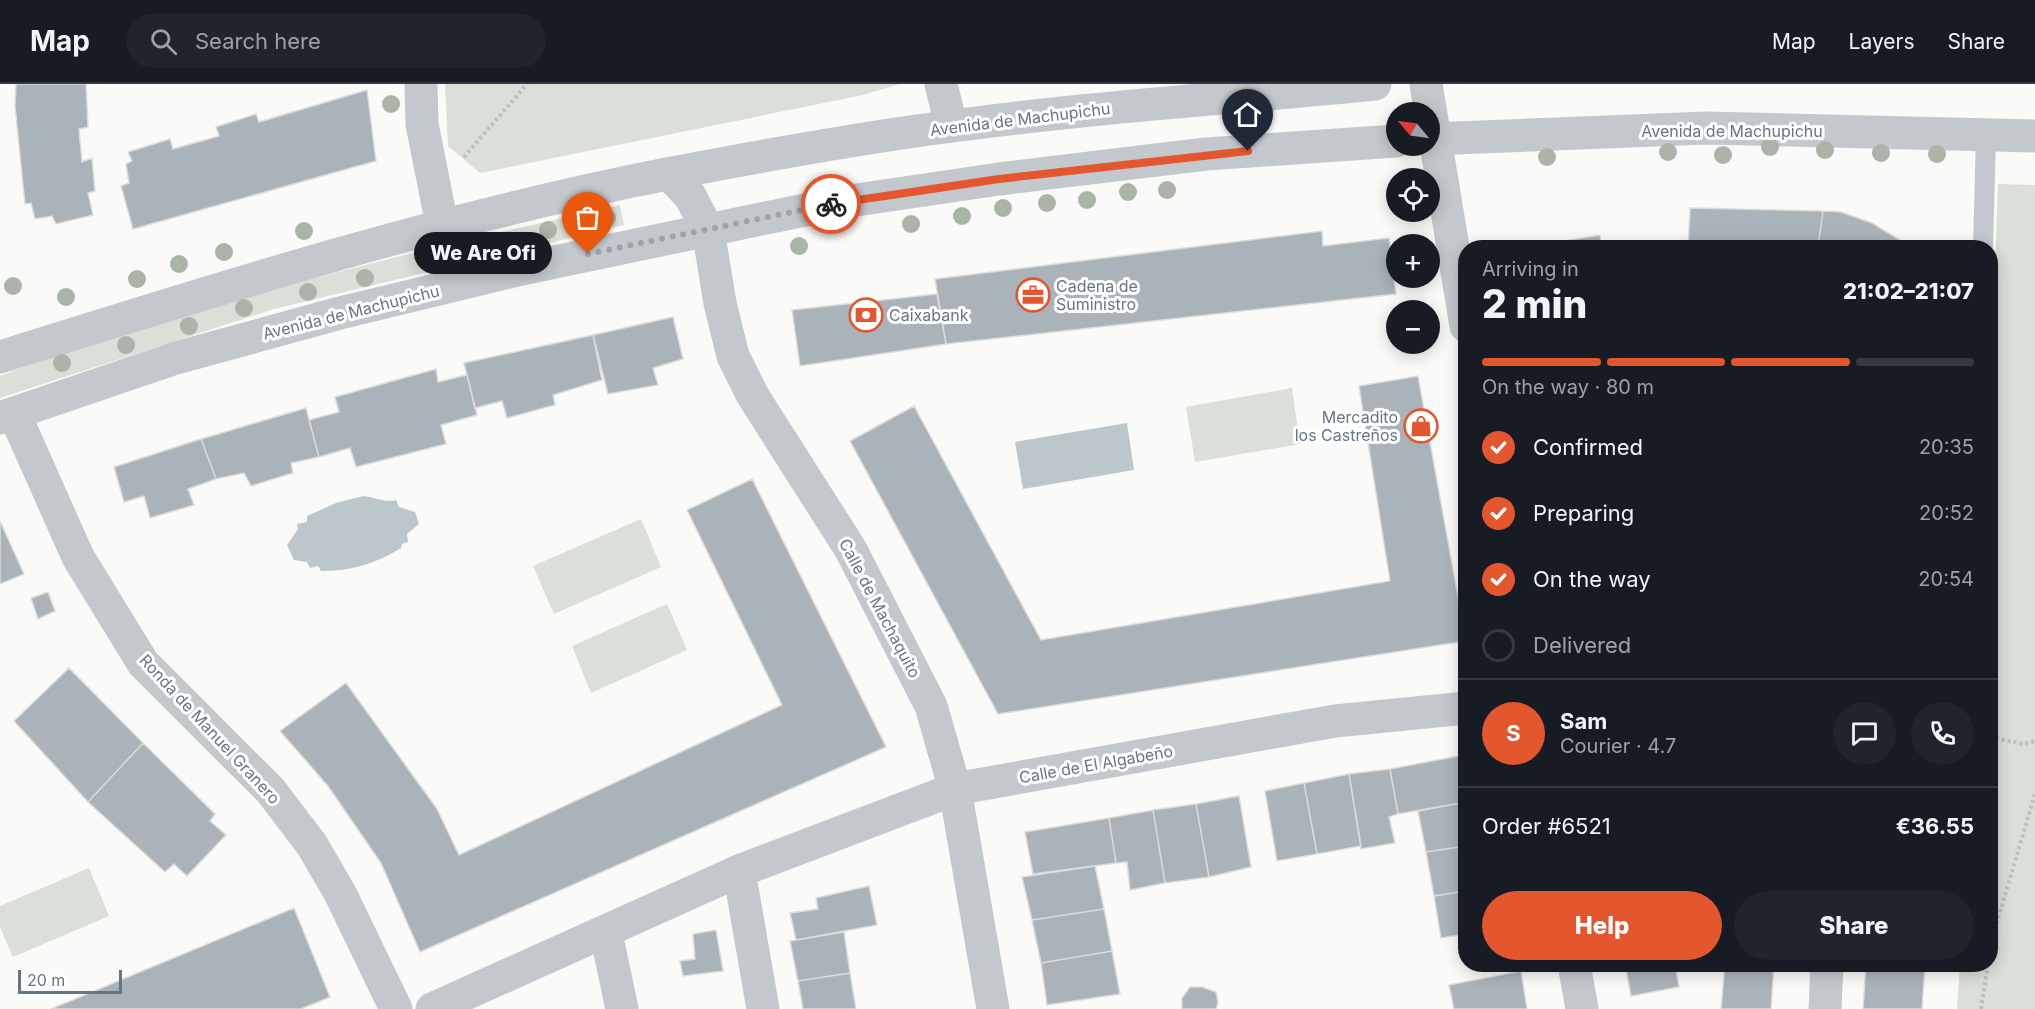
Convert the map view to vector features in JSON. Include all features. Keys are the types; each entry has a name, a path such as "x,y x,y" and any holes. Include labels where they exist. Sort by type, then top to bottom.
{"street":[{"path":"421,84 422,124 442,225"},
{"path":"942,84 951,126"},
{"name":"Avenida de Machupichu","path":"0,357 221,288 442,225 669,174 951,126 1283,91 1375,84"},
{"path":"1426,84 1428,102"},
{"name":"Avenida de Machupichu","path":"1440,139 1706,128 2035,136"},
{"name":"Avenida de Machupichu","path":"7,415 176,358 340,313 526,268 843,202 999,179 1206,154 1386,142"},
{"path":"1435,156 1458,282"},
{"path":"669,174 690,196 708,230"},
{"name":"Calle de Machaquito","path":"708,230 720,303 733,356 753,396 851,550 891,623 931,706 955,789 993,1009"},
{"name":"Ronda de Manuel Granero","path":"7,415 78,557 143,663 271,791 312,845 340,893 396,1009"},
{"name":"Calle de El Algabeño","path":"432,1009 606,933 739,871 955,789 1335,721 1458,709"},
{"path":"739,871 763,1009"},
{"path":"606,933 622,1009"},
{"path":"1575,972 1582,1009"},
{"path":"1824,1009 1826,972"}],"lane":[{"path":"1983,240 1986,134"}],"path":[{"path":"457,164 527,84"},
{"path":"1998,739 2023,744 2035,741"},
{"path":"1998,915 2035,794"},
{"path":"1981,1009 1987,972"}],"shaded area":[{"path":"445,84 900,84 863,95 480,173 448,146"},
{"path":"1998,184 2035,185 2035,1009 1957,1009 1960,972 1998,972 1998,240 1996,240"},
{"path":"620,205 624,225 274,309 0,398 0,376 272,289 444,245"},
{"path":"1292,388 1300,444 1195,462 1186,407"},
{"path":"1127,423 1134,470 1023,489 1015,442"},
{"path":"363,496 396,500 399,507 415,512 419,524 407,534 408,542 382,558 342,570 321,571 318,566 310,568 307,562 294,560 287,545 298,529 297,524 307,522 307,516 336,503"},
{"path":"641,519 661,567 554,614 533,566"},
{"path":"667,604 687,650 591,693 572,646"},
{"path":"89,868 109,916 13,957 0,927 0,906"}],"building":[{"path":"16,84 86,84 88,127 79,129 82,162 92,158 95,191 88,193 93,215 56,224 52,216 35,219 31,203 25,204 15,106"},
{"path":"367,90 376,161 133,229 121,186 129,183 126,164 132,161 128,152 170,139 173,149 219,136 216,127 256,114 259,122"},
{"path":"1690,208 1823,211 1819,240 1688,240"},
{"path":"1823,211 1841,212 1872,223 1900,240 1819,240"},
{"path":"1322,231 1323,246 1386,238 1386,288 1395,288 1396,294 946,344 935,279"},
{"path":"1600,235 1601,240 1570,240"},
{"path":"937,294 946,344 800,366 792,310"},
{"path":"673,317 683,359 653,368 658,385 608,394 593,335"},
{"path":"593,335 602,380 553,395 555,405 507,418 502,401 475,408 464,363"},
{"path":"436,369 438,382 467,375 477,415 441,425 446,444 356,467 350,448 319,457 309,420 339,412 335,397"},
{"path":"1418,376 1458,597 1458,642 998,714 850,441 914,406 1041,640 1390,581 1359,386"},
{"path":"306,408 319,457 291,463 293,473 251,486 244,473 216,479 201,439"},
{"path":"201,439 216,479 188,489 194,505 150,518 144,496 124,502 114,467"},
{"path":"752,479 886,747 420,952 381,863 328,786 280,731 346,683 437,809 459,855 782,705 687,510"},
{"path":"0,521 24,574 0,584"},
{"path":"48,592 55,611 38,619 31,598"},
{"path":"69,668 143,743 88,802 14,721"},
{"path":"143,743 215,814 210,821 226,835 187,876 174,864 165,872 88,802"},
{"path":"1458,756 1458,803 1398,814 1390,769"},
{"path":"1390,769 1398,814 1389,817 1395,843 1361,849 1349,774"},
{"path":"1349,774 1361,846 1317,854 1304,783"},
{"path":"1304,783 1317,854 1277,861 1265,791"},
{"path":"1239,796 1251,867 1209,877 1196,804"},
{"path":"1196,804 1209,877 1165,883 1153,810"},
{"path":"1458,804 1458,847 1426,852 1418,811"},
{"path":"1153,810 1165,883 1130,890 1127,862 1116,863 1109,818"},
{"path":"1109,818 1116,863 1033,874 1025,832"},
{"path":"1458,847 1458,892 1434,896 1426,852"},
{"path":"1095,866 1104,909 1032,920 1022,877"},
{"path":"869,886 877,925 796,940 790,913 818,909 816,898"},
{"path":"1458,892 1458,935 1441,938 1434,896"},
{"path":"294,908 330,997 301,1009 51,1009"},
{"path":"1104,909 1112,951 1041,963 1032,920"},
{"path":"716,930 723,971 683,976 680,961 695,959 693,934"},
{"path":"844,932 850,973 798,981 790,941"},
{"path":"1112,951 1120,994 1047,1005 1041,963"},
{"path":"1521,972 1527,1009 1454,1009 1449,985"},
{"path":"1626,972 1676,972 1679,987 1631,996"},
{"path":"1724,972 1773,972 1771,1009 1721,1009"},
{"path":"1865,972 1924,972 1922,1009 1863,1009"},
{"path":"850,973 856,1009 803,1009 798,981"},
{"path":"1190,987 1202,987 1216,992 1218,1002 1216,1009 1182,1009 1182,998"}],"way so far":[{"path":"588,254 831,204"}],"place":[{"name":"We Are Ofi","path":"588,254"},
{"name":"Cadena de Suministro","path":"1033,295"},
{"name":"Caixabank","path":"866,315"},
{"name":"Mercadito los Castreños","path":"1421,426"}],"route":[{"path":"831,204 999,179 1248,151"}]}
